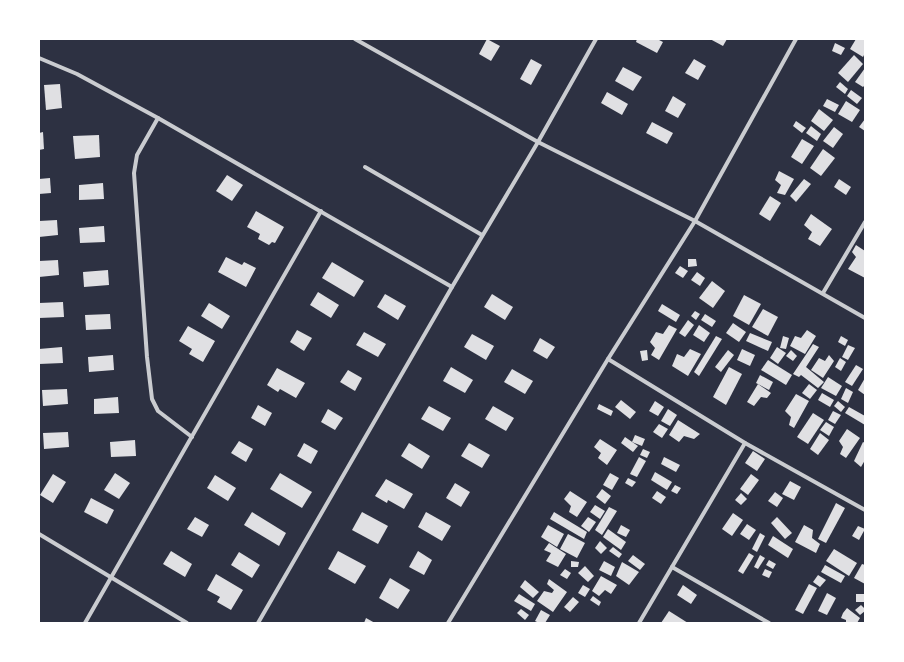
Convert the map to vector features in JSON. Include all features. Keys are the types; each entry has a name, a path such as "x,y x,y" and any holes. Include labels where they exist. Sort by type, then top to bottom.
{"street":[{"path":"355,39 538,142 695,221 865,318"},
{"path":"258,623 482,235 538,142 596,39"},
{"path":"448,623 608,359 695,221 796,39"},
{"path":"39,58 77,74 158,118 452,287"},
{"path":"158,118 137,155 134,173 147,357 152,399 158,411 192,437"},
{"path":"365,167 482,235"},
{"path":"85,623 321,211"},
{"path":"823,294 865,222"},
{"path":"608,359 745,443 865,510"},
{"path":"638,623 745,443"},
{"path":"39,534 187,623"},
{"path":"672,567 769,623"}],"building":[{"path":"487,39 500,46 491,61 479,54"},
{"path":"637,39 657,39 663,42 657,53 636,42"},
{"path":"710,39 727,39 723,46"},
{"path":"856,39 865,39 865,53 863,57 850,49"},
{"path":"835,43 845,48 841,55 832,51"},
{"path":"854,55 863,64 848,82 838,73"},
{"path":"531,59 542,65 531,85 520,79"},
{"path":"694,59 706,66 698,80 685,73"},
{"path":"623,67 642,77 633,91 615,81"},
{"path":"865,68 865,85 863,87 855,82"},
{"path":"840,82 848,89 845,94 836,87"},
{"path":"60,84 62,108 46,110 44,85"},
{"path":"851,90 862,98 857,104 847,96"},
{"path":"607,92 628,104 622,115 601,103"},
{"path":"673,96 686,104 678,118 665,111"},
{"path":"827,99 839,105 835,112 823,106"},
{"path":"846,101 860,110 852,122 838,114"},
{"path":"819,109 833,120 824,131 811,121"},
{"path":"865,119 865,131 859,127"},
{"path":"796,121 806,128 802,133 793,126"},
{"path":"652,122 673,133 667,144 646,133"},
{"path":"811,126 821,134 817,141 806,133"},
{"path":"834,127 843,134 833,148 823,141"},
{"path":"43,132 44,149 39,150 39,133"},
{"path":"99,135 100,157 75,159 73,136"},
{"path":"802,139 814,146 802,164 791,157"},
{"path":"823,149 835,158 821,176 810,168"},
{"path":"779,171 794,179 785,195 777,193 781,185 775,180"},
{"path":"227,175 243,185 232,201 216,191"},
{"path":"50,178 51,193 39,194 39,179"},
{"path":"804,179 811,184 796,202 790,196"},
{"path":"839,179 851,187 846,195 834,187"},
{"path":"103,183 104,199 79,200 79,185"},
{"path":"770,196 781,203 770,221 759,214"},
{"path":"256,211 284,227 275,243 272,242 269,245 258,239 260,234 247,227"},
{"path":"811,214 832,229 820,246 808,239 812,232 804,225"},
{"path":"57,220 58,235 39,237 39,221"},
{"path":"104,226 105,242 80,243 79,228"},
{"path":"856,245 865,251 865,278 848,269 856,257 852,252"},
{"path":"226,257 242,265 244,262 256,268 246,287 218,272"},
{"path":"688,259 696,259 697,266 688,267"},
{"path":"58,260 59,275 39,277 39,261"},
{"path":"332,262 364,281 354,297 322,278"},
{"path":"680,266 688,271 683,278 675,273"},
{"path":"108,270 109,285 84,287 83,272"},
{"path":"697,272 705,278 700,286 691,280"},
{"path":"712,281 725,291 713,308 699,298"},
{"path":"318,292 339,305 331,318 310,305"},
{"path":"385,294 406,306 398,320 377,307"},
{"path":"492,294 513,307 505,320 484,307"},
{"path":"744,295 761,304 749,325 733,316"},
{"path":"63,302 64,317 39,318 39,303"},
{"path":"209,303 230,316 222,329 201,316"},
{"path":"662,304 680,315 676,322 658,311"},
{"path":"763,309 778,317 768,336 752,327"},
{"path":"695,311 700,314 696,320 691,316"},
{"path":"110,314 111,329 86,330 85,315"},
{"path":"705,314 716,321 712,327 701,320"},
{"path":"688,320 694,325 685,337 679,333"},
{"path":"733,323 746,332 739,342 726,333"},
{"path":"669,325 677,329 659,360 651,355 655,348 650,342 656,332 663,334"},
{"path":"699,325 710,333 704,342 693,335"},
{"path":"188,326 215,341 203,362 189,354 192,349 179,341"},
{"path":"297,330 312,338 304,351 290,342"},
{"path":"807,330 816,336 805,354 790,346 795,336 801,338"},
{"path":"364,332 386,344 378,357 356,345"},
{"path":"750,333 772,342 768,351 746,341"},
{"path":"472,334 494,346 486,360 464,347"},
{"path":"716,336 722,339 699,376 694,372"},
{"path":"783,336 789,338 786,349 780,348"},
{"path":"841,336 848,340 845,346 838,342"},
{"path":"540,338 555,347 547,359 533,351"},
{"path":"813,344 819,347 806,367 824,382 818,388 801,375 799,377 793,374"},
{"path":"848,345 855,348 848,360 842,357"},
{"path":"62,347 63,363 39,364 39,349"},
{"path":"777,347 786,353 778,364 770,358"},
{"path":"690,349 701,354 688,376 672,366 677,354 684,357"},
{"path":"742,349 755,355 750,366 737,360"},
{"path":"647,350 648,360 642,361 640,351"},
{"path":"728,350 734,355 721,372 715,367"},
{"path":"791,350 797,356 793,361 786,356"},
{"path":"113,355 114,370 89,372 88,357"},
{"path":"829,355 834,361 823,378 811,370 819,358 825,361"},
{"path":"840,358 846,362 841,371 835,367"},
{"path":"768,360 792,375 786,385 761,370"},
{"path":"856,365 863,369 852,386 845,382"},
{"path":"451,367 473,380 465,393 443,381"},
{"path":"729,367 742,374 726,405 713,397"},
{"path":"277,368 305,383 296,398 280,389 278,392 267,385"},
{"path":"512,369 533,381 525,394 504,382"},
{"path":"348,370 362,378 355,391 340,382"},
{"path":"760,375 773,382 769,390 756,383"},
{"path":"828,377 842,386 836,396 821,388"},
{"path":"865,378 865,395 858,390"},
{"path":"758,384 771,393 767,398 761,397 754,406 747,402"},
{"path":"809,384 817,390 810,399 802,393"},
{"path":"846,388 853,392 848,403 841,399"},
{"path":"67,389 68,404 43,406 42,390"},
{"path":"822,393 834,400 830,407 818,400"},
{"path":"796,394 809,401 794,428 789,425 791,417 785,411"},
{"path":"118,397 119,413 94,414 94,399"},
{"path":"621,400 636,412 630,419 615,407"},
{"path":"655,401 664,407 658,416 649,411"},
{"path":"838,401 845,407 841,412 834,406"},
{"path":"599,404 613,411 611,416 597,409"},
{"path":"258,405 272,413 265,426 251,418"},
{"path":"429,406 451,418 443,431 421,419"},
{"path":"493,406 514,418 506,431 485,419"},
{"path":"849,407 865,416 865,425 845,413"},
{"path":"328,409 343,418 335,430 321,422"},
{"path":"668,409 677,415 670,426 661,421"},
{"path":"833,411 841,415 835,424 828,420"},
{"path":"813,413 824,420 808,444 797,437"},
{"path":"678,420 700,434 694,439 684,436 679,442 669,435"},
{"path":"826,422 834,427 829,436 820,430"},
{"path":"659,424 668,429 662,438 653,432"},
{"path":"847,429 860,438 846,458 840,454 843,447 839,441"},
{"path":"68,432 69,447 44,449 43,433"},
{"path":"820,433 829,440 818,455 810,449"},
{"path":"635,435 645,439 642,446 632,442"},
{"path":"625,437 638,446 633,452 621,443"},
{"path":"600,439 617,450 607,465 598,458 601,453 594,447"},
{"path":"135,440 136,456 111,457 110,442"},
{"path":"239,441 253,449 246,462 231,453"},
{"path":"863,442 865,443 865,460 861,467 854,461"},
{"path":"304,443 318,451 311,464 297,456"},
{"path":"409,443 430,456 422,469 401,456"},
{"path":"469,443 490,455 482,468 461,456"},
{"path":"643,449 650,452 647,458 640,455"},
{"path":"753,451 765,459 757,471 745,463"},
{"path":"639,457 646,461 637,477 630,474"},
{"path":"664,457 680,465 676,472 661,464"},
{"path":"655,472 672,482 667,490 651,480"},
{"path":"115,473 130,483 119,499 104,490"},
{"path":"280,473 312,492 302,508 270,489"},
{"path":"610,473 619,478 612,490 603,485"},
{"path":"53,474 66,482 53,503 40,495"},
{"path":"751,474 759,480 748,495 740,489"},
{"path":"215,475 236,488 228,501 207,488"},
{"path":"628,478 636,482 632,487 625,483"},
{"path":"386,479 413,494 404,509 388,500 387,503 375,496"},
{"path":"790,481 801,487 794,500 782,494"},
{"path":"455,483 470,492 461,507 446,498"},
{"path":"675,485 681,488 677,494 671,491"},
{"path":"602,489 611,496 605,504 596,497"},
{"path":"570,491 587,502 577,517 569,512 571,506 564,499"},
{"path":"657,491 666,497 661,504 652,498"},
{"path":"775,492 783,498 777,507 768,501"},
{"path":"741,493 747,499 741,505 735,500"},
{"path":"91,498 114,510 107,524 84,512"},
{"path":"836,503 845,508 826,543 818,539"},
{"path":"595,505 605,511 600,519 590,512"},
{"path":"609,507 617,511 602,535 595,530"},
{"path":"252,512 286,533 279,546 244,525"},
{"path":"362,512 388,526 378,544 352,530"},
{"path":"426,512 451,526 442,541 418,527"},
{"path":"554,512 587,532 584,539 550,519"},
{"path":"733,513 743,520 732,536 722,529"},
{"path":"195,517 209,525 202,537 187,529"},
{"path":"588,517 596,522 589,532 581,526"},
{"path":"777,517 792,533 785,539 771,523"},
{"path":"747,524 756,530 749,540 740,534"},
{"path":"548,525 564,534 557,547 541,537"},
{"path":"621,525 630,530 626,537 617,533"},
{"path":"804,525 813,530 812,538 820,544 816,553 795,542"},
{"path":"858,526 865,529 859,540 852,536"},
{"path":"608,529 626,542 621,550 603,537"},
{"path":"760,533 765,536 757,552 752,549"},
{"path":"568,534 585,543 577,558 560,549"},
{"path":"773,536 793,549 788,558 768,545"},
{"path":"600,541 607,548 601,554 595,548"},
{"path":"549,543 566,554 558,567 546,561 551,553 544,550"},
{"path":"613,547 622,554 619,558 609,551"},
{"path":"834,549 857,563 849,576 826,561"},
{"path":"171,551 192,564 185,577 163,564"},
{"path":"338,551 366,566 355,584 328,569"},
{"path":"418,551 432,560 424,575 409,567"},
{"path":"239,552 260,565 252,578 231,565"},
{"path":"749,553 754,556 743,574 738,571"},
{"path":"633,555 645,564 640,570 628,561"},
{"path":"760,555 765,558 758,569 754,567"},
{"path":"769,560 776,564 773,569 766,565"},
{"path":"571,561 579,562 578,567 571,567"},
{"path":"604,561 615,567 611,576 599,570"},
{"path":"622,562 639,572 629,585 616,576"},
{"path":"862,564 865,565 865,584 854,578"},
{"path":"825,565 845,576 841,583 821,572"},
{"path":"585,566 594,576 588,582 578,573"},
{"path":"565,569 571,573 567,579 560,575"},
{"path":"765,569 772,572 769,578 762,575"},
{"path":"216,574 243,590 231,610 217,602 220,597 207,590"},
{"path":"818,575 826,580 820,587 813,582"},
{"path":"601,576 617,585 611,594 605,590 599,596 592,591"},
{"path":"390,578 410,590 398,609 379,598"},
{"path":"549,579 567,592 553,612 537,601 544,591 552,593 554,590 547,584"},
{"path":"525,580 539,592 533,598 520,587"},
{"path":"809,584 817,588 803,614 795,610"},
{"path":"583,585 590,589 585,597 578,593"},
{"path":"683,585 697,595 691,604 677,595"},
{"path":"827,593 836,598 827,615 818,611"},
{"path":"519,594 535,604 531,611 514,601"},
{"path":"856,594 865,594 865,602 856,602"},
{"path":"593,596 601,602 599,606 590,600"},
{"path":"573,597 579,602 570,612 564,607"},
{"path":"861,605 865,611 860,615 855,610"},
{"path":"847,608 860,618 857,623 846,623 846,620 841,618"},
{"path":"521,609 529,615 525,620 517,613"},
{"path":"541,610 550,615 545,623 535,621"},
{"path":"669,611 688,623 661,623"},
{"path":"366,618 375,623 364,623"}]}
